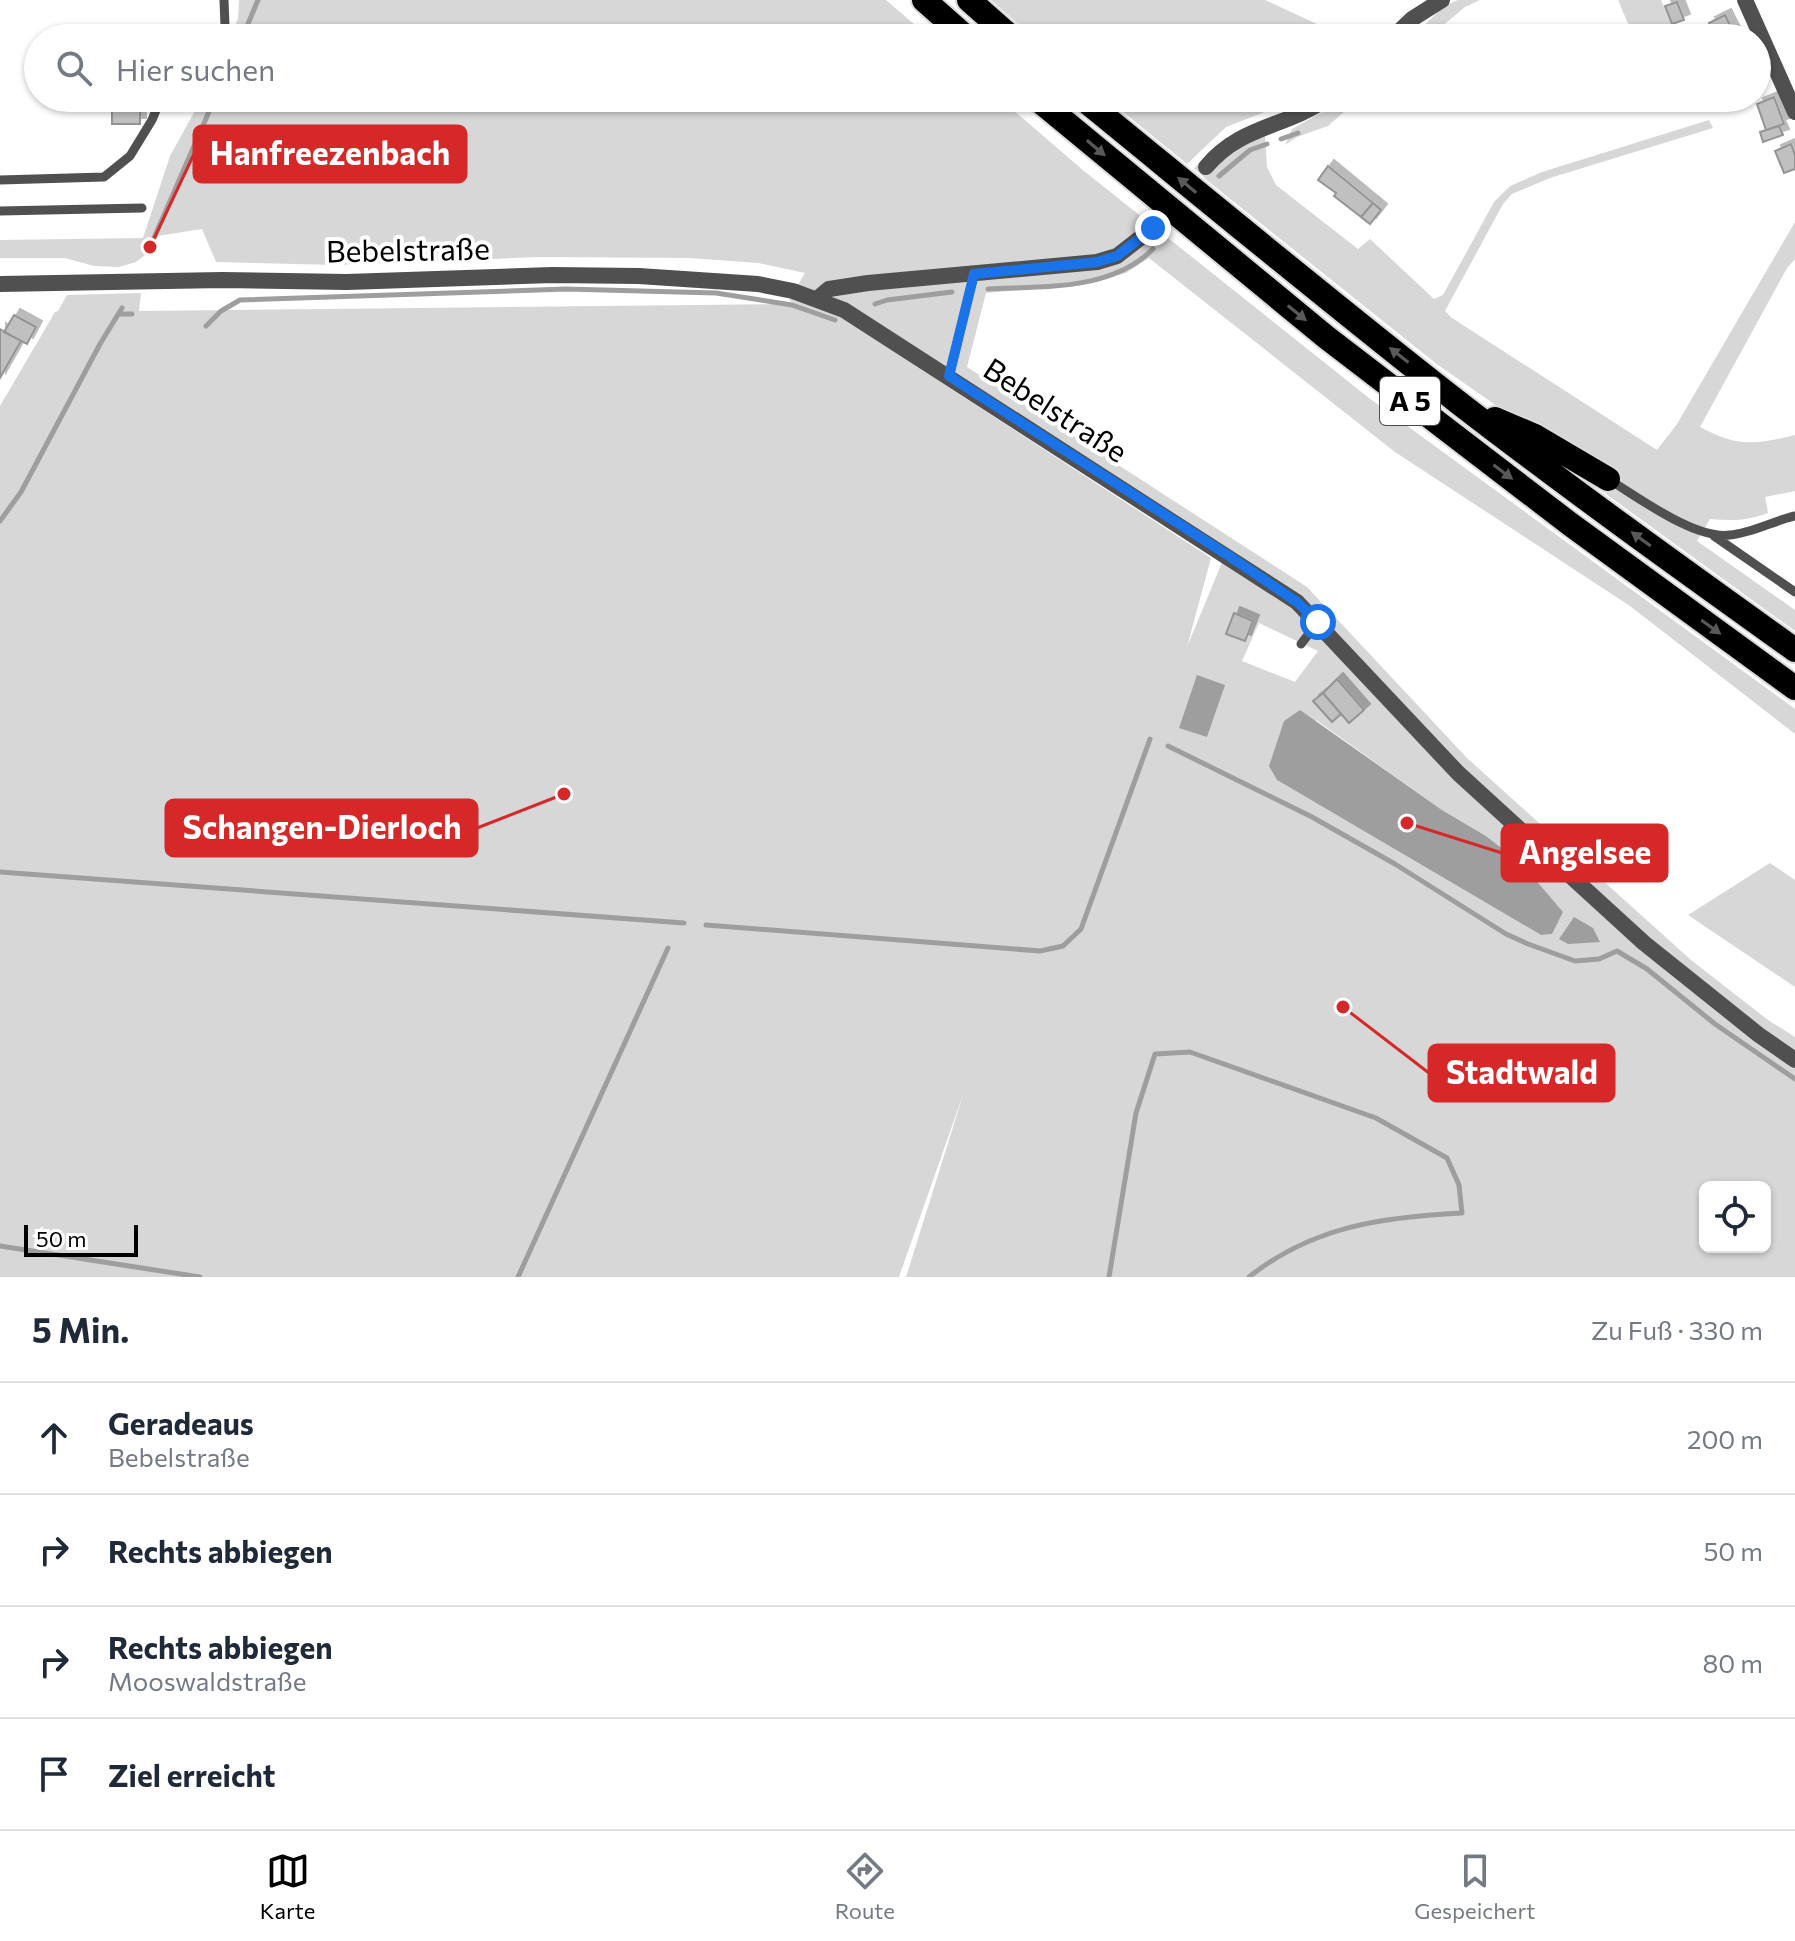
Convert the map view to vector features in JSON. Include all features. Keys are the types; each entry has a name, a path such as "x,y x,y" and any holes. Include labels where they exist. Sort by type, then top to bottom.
{"highway":[{"path":"924,0 951,24"},
{"path":"969,0 996,24"},
{"name":"A 5","path":"1053,112 1326,337 1570,524 1795,688"},
{"name":"A 5","path":"1099,112 1247,235 1460,404 1589,502 1795,650"},
{"path":"1460,404 1535,436 1608,479"}],"street":[{"path":"1407,24 1442,0"},
{"path":"1745,0 1756,24"},
{"path":"1771,58 1795,112"},
{"path":"1206,167 1218,152 1234,140 1304,112"},
{"path":"817,299 829,289 868,283 1097,262 1117,256 1153,228"},
{"name":"Bebelstraße","path":"0,284 639,276 758,284 793,291 844,310 1297,602 1458,773 1673,968 1795,1060"},
{"path":"844,310 868,283"}],"lane":[{"path":"224,0 225,24"},
{"path":"0,180 104,177 130,156 155,112"},
{"path":"0,211 142,208"},
{"path":"949,376 974,274"},
{"path":"1608,479 1669,515 1714,536 1795,592"},
{"path":"1714,536 1747,532 1795,516"},
{"path":"1782,519 1795,528"},
{"path":"1301,644 1318,622"}],"shaded area":[{"path":"239,0 886,0 914,24 236,24"},
{"path":"991,0 1265,0 1317,24 1018,24"},
{"path":"1458,0 1480,0 1465,7 1445,24 1425,24 1444,6"},
{"path":"1618,0 1661,0 1671,24 1628,24"},
{"path":"194,112 1015,112 1084,171 1369,398 1795,709 1795,734 1630,606 1395,452 1149,258 1126,273 1082,285 986,293 967,367 1307,587 1467,758 1691,960 1768,1020 1795,1037 1795,1277 906,1277 964,1092 899,1277 0,1277 0,406 67,295 141,293 139,311 795,304 789,300 805,273 758,263 690,258 540,257 336,265 216,262 202,229 145,238 157,246 136,262 119,267 94,266 65,258 0,258 0,240 143,238 170,156","holes":["902,357 1223,560 1187,647 1211,558","1259,623 1318,651 1295,682 1242,661","1316,720 1442,810 1486,836 1521,863 1552,934 1541,935 1277,780"]},
{"path":"1123,112 1265,112 1226,127 1187,164"},
{"path":"1322,112 1344,112 1328,126 1297,137 1285,145 1292,129"},
{"path":"1709,120 1713,128 1550,178 1512,194 1503,204 1445,311 1657,450 1677,424 1795,222 1795,259 1787,268 1700,427 1725,438 1746,442 1795,435 1795,491 1765,497 1768,513 1761,516 1739,520 1710,519 1697,541 1795,610 1795,631 1606,494 1617,469 1497,406 1438,365 1204,178 1211,169 1256,137 1265,136 1267,167 1276,185 1358,249 1370,239 1434,299 1443,295 1494,202 1510,186 1542,172"},
{"path":"1197,675 1225,685 1207,737 1179,728"},
{"path":"1300,710 1521,863 1563,912 1552,934 1541,935 1277,780 1269,766 1284,721"},
{"path":"1770,863 1795,880 1795,987 1688,915"},
{"path":"1574,917 1593,928 1600,942 1568,944 1559,939"}],"building":[{"path":"1677,2 1684,20 1672,24 1665,6"},
{"path":"1725,15 1730,24 1710,24"},
{"path":"1774,97 1784,124 1766,130 1760,112 1771,112 1771,98"},
{"path":"112,112 140,112 140,124 112,124"},
{"path":"1779,126 1783,135 1763,142 1760,132"},
{"path":"1791,144 1795,169 1784,173 1775,151"},
{"path":"1328,166 1373,203 1361,217 1318,180"},
{"path":"1373,203 1381,210 1370,224 1361,217"},
{"path":"14,315 36,327 27,344 4,332"},
{"path":"0,329 21,341 0,378"},
{"path":"1234,613 1253,621 1245,641 1226,634"},
{"path":"1337,679 1364,710 1349,723 1323,693"},
{"path":"1323,693 1341,714 1332,722 1313,701"}],"waterway":[{"path":"248,24 258,0"},
{"path":"150,247 209,112"},
{"path":"1281,139 1298,133"},
{"path":"1219,176 1250,150 1267,144"},
{"path":"988,289 1076,284 1097,279 1136,263 1153,249"},
{"path":"206,326 221,311 240,300 566,289 716,293 792,305 835,320"},
{"path":"875,304 952,292"},
{"path":"0,521 21,492 122,308"},
{"path":"119,314 132,314"},
{"path":"706,925 1040,951 1063,946 1081,929 1150,739"},
{"path":"1168,746 1312,817 1395,864 1506,934 1575,961 1599,959 1617,951 1647,969 1715,1024 1795,1079"},
{"path":"0,872 684,923"},
{"path":"518,1277 668,948"},
{"path":"1109,1277 1136,1113 1155,1054 1190,1052 1376,1118 1447,1158 1459,1185 1462,1213 1350,1227 1298,1246 1249,1277"},
{"path":"0,1246 200,1277"}],"tunnel":[{"path":"1153,228 1206,167"}],"place":[{"name":"Hanfreezenbach","path":"150,247"},
{"name":"Schangen-Dierloch","path":"564,794"},
{"name":"Angelsee","path":"1407,823"},
{"name":"Stadtwald","path":"1343,1007"}],"route":[{"path":"1153,228 1117,256 1097,262 974,274 949,376 1232,558 1297,602 1318,622"}]}
